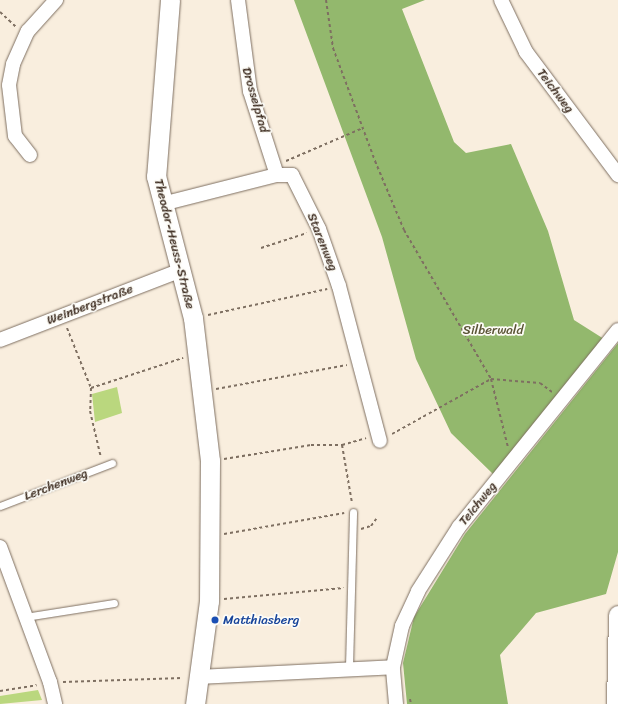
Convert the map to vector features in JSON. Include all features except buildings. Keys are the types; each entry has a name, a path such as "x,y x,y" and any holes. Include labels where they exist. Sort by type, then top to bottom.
{"street":[{"path":"30,154 15,136 8,86 13,64 26,36 56,0"},
{"name":"Theodor-Heuss-Straße","path":"170,0 166,82 155,153 162,204 193,318 199,353 210,461 209,601 195,704"},
{"name":"Drosselpfad","path":"238,0 250,91 276,171"},
{"name":"Teichweg","path":"502,0 526,52 618,175"},
{"name":"Starenweg","path":"162,204 276,171 292,175 319,230 339,286 379,437"},
{"name":"Weinbergstraße","path":"0,340 179,271"},
{"name":"Teichweg","path":"396,704 393,667 402,626 418,591 459,528 564,402 618,330"},
{"path":"0,547 50,682 55,704"},
{"path":"616,704 618,615"},
{"path":"198,678 349,667 393,667"}],"lane":[{"name":"Lerchenweg","path":"0,506 112,463"},
{"path":"349,667 353,512"},
{"path":"25,617 114,603"}],"path":[{"path":"326,0 333,48 404,230 491,379 503,435 513,462"},
{"path":"0,12 26,36"},
{"path":"276,171 363,128"},
{"name":"Starenweg","path":"261,248 307,233"},
{"path":"193,318 312,292"},
{"path":"62,315 91,388 90,410 103,467"},
{"path":"91,388 199,353"},
{"path":"202,391 334,367"},
{"path":"210,461 311,445 342,445 379,437 491,379 540,383 564,402"},
{"path":"209,537 353,512 342,445"},
{"path":"352,531 371,526 376,519"},
{"path":"209,601 350,587"},
{"path":"0,691 50,682 198,678"}],"green space":[{"name":"Silberwald","path":"294,0 425,0 402,9 454,142 466,153 511,144 548,231 574,320 604,339 493,474 451,433 416,359 382,237"},
{"path":"618,343 618,552 606,594 536,613 500,655 508,704 407,704 403,663 414,617 465,534"},
{"path":"117,387 122,413 95,422 92,394"},
{"path":"38,690 42,700 0,704 0,696"}],"place":[{"name":"Matthiasberg","path":"215,620"}]}
